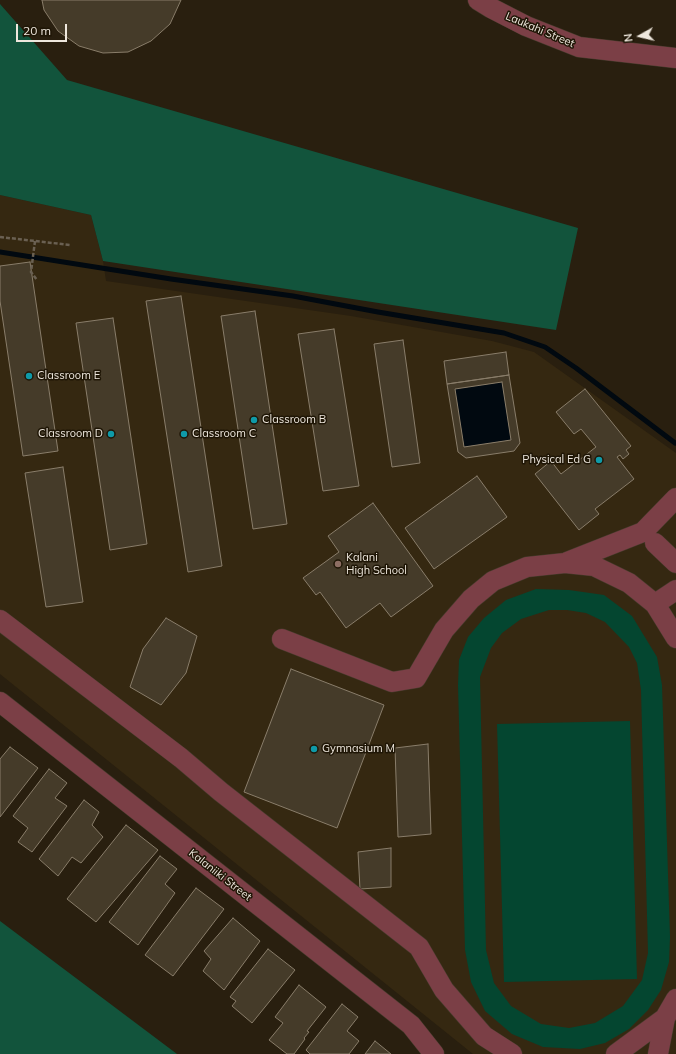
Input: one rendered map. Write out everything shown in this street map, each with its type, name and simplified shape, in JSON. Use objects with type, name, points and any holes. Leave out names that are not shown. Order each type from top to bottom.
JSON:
[{"type":"street","name":"Laukahi Street","points":[[488,3],[526,26],[579,47],[676,58]]},
{"type":"street","points":[[565,563],[643,532],[676,498]]},
{"type":"street","points":[[655,543],[676,563]]},
{"type":"street","points":[[282,639],[392,682],[416,678],[444,630],[471,599],[493,581],[527,567],[565,563],[594,566],[629,583],[655,604],[676,638]]},
{"type":"street","points":[[655,604],[676,590]]},
{"type":"street","points":[[0,620],[181,758],[221,792],[419,947],[444,990],[484,1036],[512,1054]]},
{"type":"street","name":"Kalaniiki Street","points":[[0,702],[411,1025],[434,1054]]},
{"type":"street","points":[[658,1054],[665,1018],[676,999]]},
{"type":"street","points":[[616,1054],[665,1018]]},
{"type":"path","points":[[0,237],[70,245]]},
{"type":"path","points":[[35,241],[31,272],[37,280]]},
{"type":"shaded area","name":"Kalani High School","points":[[0,195],[91,215],[103,261],[106,281],[351,316],[492,341],[534,352],[676,453],[676,1054],[473,1054],[0,674]]},
{"type":"shaded area","points":[[502,382],[511,440],[464,447],[455,389]]},
{"type":"green space","points":[[0,4],[67,80],[578,228],[556,330],[103,261],[91,215],[0,195]]},
{"type":"green space","points":[[536,589],[569,590],[604,595],[632,616],[657,657],[662,685],[670,937],[669,962],[661,990],[648,1010],[629,1029],[605,1043],[580,1049],[543,1047],[512,1034],[485,1011],[471,982],[465,950],[458,685],[459,660],[468,637],[484,618],[506,600]],"holes":[[[549,610],[567,610],[586,613],[605,622],[629,647],[637,663],[641,690],[648,953],[642,980],[623,1006],[595,1023],[569,1028],[541,1024],[511,1006],[494,983],[486,950],[480,677],[491,648],[502,633],[521,619]]]},
{"type":"green space","points":[[630,721],[637,979],[504,982],[497,724]]},
{"type":"green space","points":[[0,921],[177,1054],[0,1054]]},
{"type":"building","points":[[42,0],[181,0],[170,24],[151,41],[128,52],[103,53],[79,46],[58,31],[44,10]]},
{"type":"building","name":"Classroom E","points":[[30,262],[58,451],[23,456],[0,301],[0,266]]},
{"type":"building","name":"Classroom C","points":[[181,296],[222,566],[188,572],[146,301]]},
{"type":"building","name":"Classroom B","points":[[255,311],[287,524],[253,529],[221,316]]},
{"type":"building","name":"Classroom D","points":[[113,318],[147,544],[110,550],[76,323]]},
{"type":"building","points":[[334,329],[359,486],[323,491],[298,334]]},
{"type":"building","points":[[403,340],[420,463],[392,467],[374,344]]},
{"type":"building","points":[[506,352],[509,375],[447,384],[444,361]]},
{"type":"building","points":[[509,375],[520,443],[514,451],[466,458],[458,452],[447,384]],"holes":[[[502,382],[511,440],[464,447],[455,389]]]},
{"type":"building","name":"Physical Ed G","points":[[585,389],[631,446],[626,450],[629,454],[623,459],[620,455],[617,457],[634,479],[595,509],[599,514],[579,530],[535,474],[551,461],[561,474],[596,447],[581,429],[574,434],[556,412]]},
{"type":"building","points":[[63,467],[83,602],[46,607],[25,473]]},
{"type":"building","points":[[477,476],[507,517],[434,569],[405,528]]},
{"type":"building","points":[[373,503],[433,586],[391,617],[380,603],[346,628],[320,592],[316,595],[303,578],[339,552],[328,536]]},
{"type":"building","points":[[166,618],[197,636],[186,673],[161,705],[130,687],[143,649]]},
{"type":"building","name":"Gymnasium M","points":[[291,669],[384,705],[337,828],[244,792]]},
{"type":"building","points":[[428,744],[431,834],[398,837],[395,748]]},
{"type":"building","points":[[10,747],[38,768],[0,817],[0,759]]},
{"type":"building","points":[[49,769],[67,783],[55,798],[67,806],[32,852],[18,842],[28,828],[13,816]]},
{"type":"building","points":[[84,800],[99,812],[92,825],[103,837],[81,863],[72,857],[58,876],[39,859]]},
{"type":"building","points":[[126,825],[158,850],[96,922],[67,899]]},
{"type":"building","points":[[391,848],[391,887],[360,889],[358,852]]},
{"type":"building","points":[[160,856],[177,869],[165,884],[175,893],[138,945],[109,922]]},
{"type":"building","points":[[196,888],[224,909],[173,976],[145,955]]},
{"type":"building","points":[[233,918],[260,941],[224,990],[203,971],[211,959],[204,951]]},
{"type":"building","points":[[268,949],[295,970],[252,1023],[232,1006],[236,1001],[230,997]]},
{"type":"building","points":[[299,985],[326,1007],[307,1031],[309,1032],[294,1054],[287,1054],[269,1040],[283,1023],[275,1017]]},
{"type":"building","points":[[342,1004],[358,1017],[347,1031],[359,1041],[349,1054],[310,1054],[306,1050]]},
{"type":"building","points":[[375,1041],[391,1054],[365,1054]]},
{"type":"waterway","points":[[0,252],[171,279],[293,296],[504,333],[545,347],[576,368],[675,443]]},
{"type":"place","name":"Classroom E","points":[[29,376]]},
{"type":"place","name":"Classroom B","points":[[254,420]]},
{"type":"place","name":"Classroom D","points":[[111,434]]},
{"type":"place","name":"Classroom C","points":[[184,434]]},
{"type":"place","name":"Physical Ed G","points":[[599,460]]},
{"type":"place","name":"Kalani High School","points":[[338,564]]},
{"type":"place","name":"Gymnasium M","points":[[314,749]]}]
